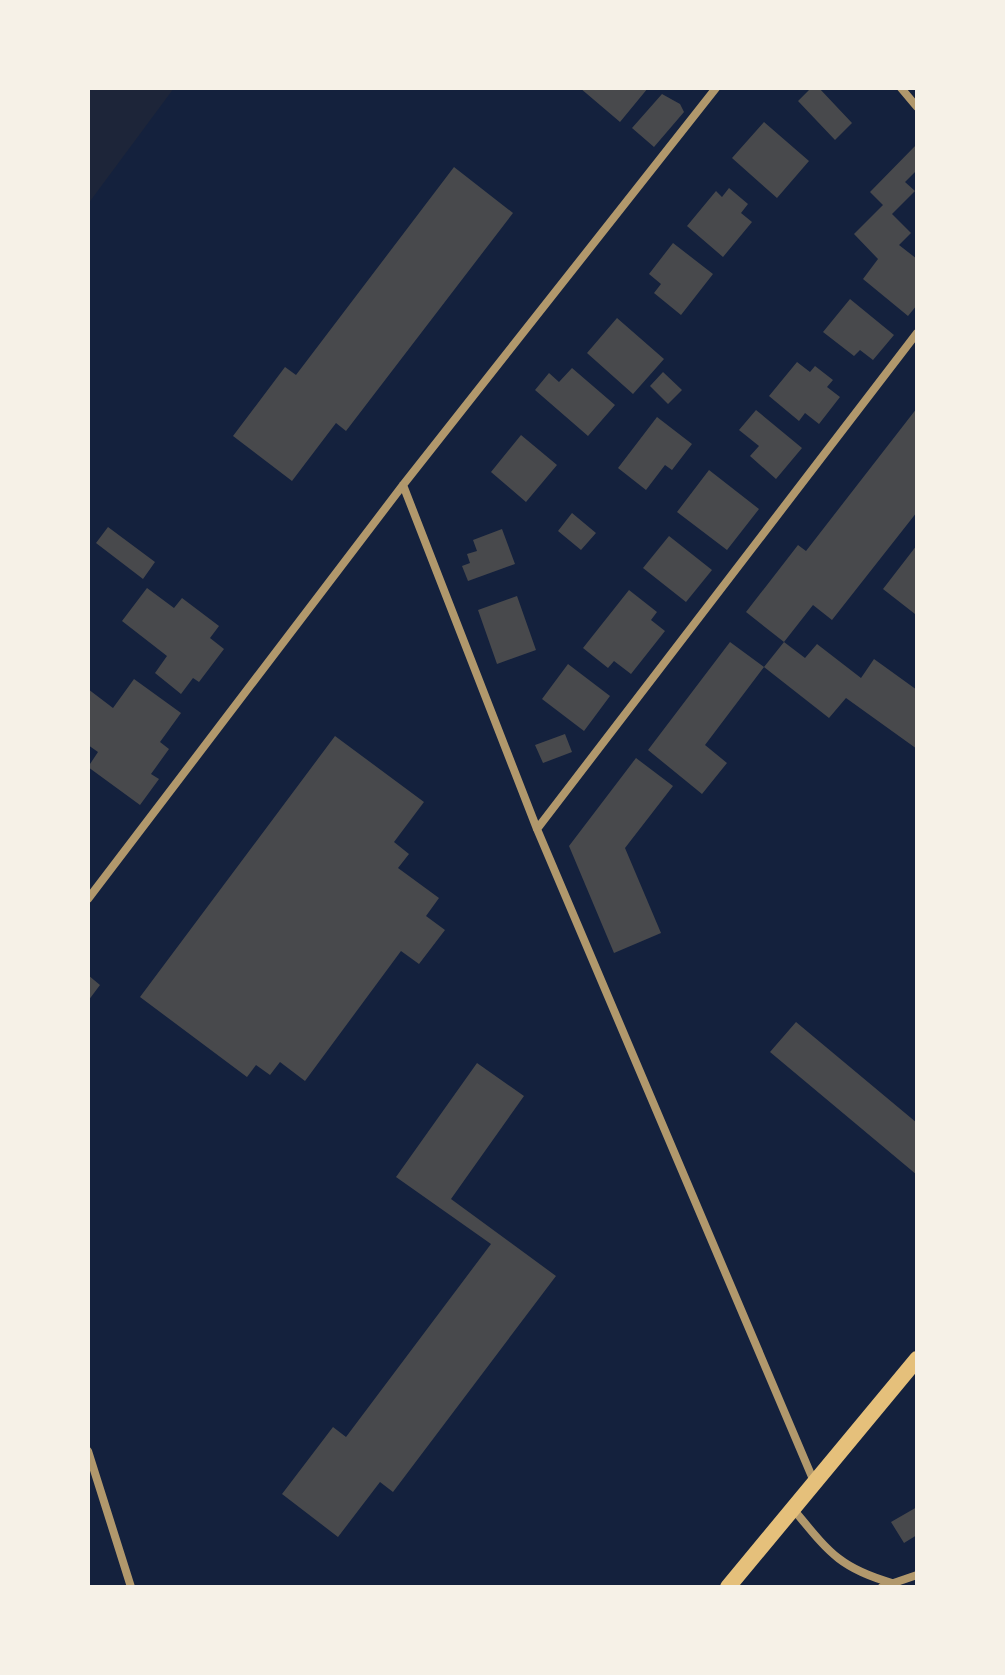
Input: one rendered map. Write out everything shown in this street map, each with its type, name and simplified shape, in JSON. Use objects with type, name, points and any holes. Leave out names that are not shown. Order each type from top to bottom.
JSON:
[{"type":"main road","points":[[728,1587],[917,1359]]},
{"type":"street","points":[[88,899],[403,485],[716,88]]},
{"type":"street","points":[[901,88],[917,107]]},
{"type":"street","points":[[537,829],[917,333]]},
{"type":"street","points":[[403,485],[537,829],[815,1484]]},
{"type":"street","points":[[88,1451],[131,1587]]},
{"type":"street","points":[[794,1510],[843,1564],[892,1583]]},
{"type":"street","points":[[882,1587],[917,1575]]},
{"type":"shaded area","points":[[88,88],[174,88],[88,204]]},
{"type":"building","points":[[580,88],[648,88],[620,122]]},
{"type":"building","points":[[807,88],[819,88],[852,123],[835,140],[798,101],[809,90]]},
{"type":"building","points":[[662,94],[680,104],[684,112],[654,147],[632,128]]},
{"type":"building","points":[[764,122],[809,161],[777,198],[732,158]]},
{"type":"building","points":[[917,144],[917,170],[905,182],[915,191],[892,214],[911,233],[899,245],[917,259],[917,305],[908,316],[863,279],[878,259],[854,234],[883,205],[870,192]]},
{"type":"building","points":[[454,167],[513,213],[346,431],[336,423],[292,481],[233,436],[285,367],[296,375]]},
{"type":"building","points":[[729,188],[748,204],[741,213],[752,222],[723,257],[687,226],[716,191],[722,197]]},
{"type":"building","points":[[673,243],[713,274],[681,315],[654,293],[661,284],[649,274]]},
{"type":"building","points":[[850,299],[894,335],[873,360],[860,350],[854,356],[823,332]]},
{"type":"building","points":[[617,318],[664,359],[633,394],[587,353]]},
{"type":"building","points":[[797,362],[810,372],[815,366],[833,380],[827,387],[840,397],[819,424],[805,413],[799,421],[769,396]]},
{"type":"building","points":[[572,368],[615,405],[588,436],[535,390],[549,373],[559,382]]},
{"type":"building","points":[[663,372],[682,390],[668,404],[650,386]]},
{"type":"building","points":[[917,408],[917,512],[832,620],[813,605],[784,642],[746,612],[798,545],[806,551]]},
{"type":"building","points":[[756,410],[802,448],[776,479],[750,456],[759,446],[739,430]]},
{"type":"building","points":[[657,417],[692,444],[672,470],[665,465],[646,490],[618,468]]},
{"type":"building","points":[[521,435],[557,465],[526,502],[491,472]]},
{"type":"building","points":[[709,470],[759,509],[727,550],[677,512]]},
{"type":"building","points":[[572,513],[596,533],[581,550],[558,531]]},
{"type":"building","points":[[108,527],[155,562],[143,579],[96,543]]},
{"type":"building","points":[[502,529],[515,564],[468,581],[462,566],[470,563],[467,554],[477,551],[473,540]]},
{"type":"building","points":[[669,536],[712,570],[686,602],[643,568]]},
{"type":"building","points":[[917,545],[917,611],[915,614],[883,589]]},
{"type":"building","points":[[147,588],[174,608],[182,598],[219,626],[210,638],[224,649],[199,682],[193,678],[181,694],[155,673],[167,656],[122,621]]},
{"type":"building","points":[[629,590],[657,612],[651,620],[665,631],[631,674],[614,661],[608,668],[583,648]]},
{"type":"building","points":[[517,596],[536,650],[497,664],[478,610]]},
{"type":"building","points":[[730,642],[764,667],[705,745],[727,763],[702,794],[648,750]]},
{"type":"building","points":[[784,642],[805,658],[817,644],[861,678],[874,659],[917,690],[917,749],[846,698],[829,718],[764,667]]},
{"type":"building","points":[[568,664],[610,696],[584,731],[542,699]]},
{"type":"building","points":[[134,679],[181,713],[160,742],[169,749],[151,774],[159,779],[140,805],[88,767],[98,752],[88,745],[88,689],[113,708]]},
{"type":"building","points":[[565,734],[572,752],[543,763],[535,745]]},
{"type":"building","points":[[335,736],[424,802],[394,842],[409,854],[398,868],[439,898],[426,916],[445,930],[419,964],[401,951],[305,1081],[280,1062],[270,1075],[256,1065],[247,1077],[140,997]]},
{"type":"building","points":[[636,758],[673,786],[625,848],[661,933],[614,953],[569,846]]},
{"type":"building","points":[[88,975],[100,985],[88,1001]]},
{"type":"building","points":[[796,1022],[917,1123],[917,1175],[770,1052]]},
{"type":"building","points":[[477,1063],[524,1096],[451,1199],[556,1276],[393,1492],[380,1482],[338,1537],[282,1494],[333,1427],[346,1437],[491,1244],[396,1177]]},
{"type":"building","points":[[917,1507],[917,1535],[904,1543],[891,1522]]}]
